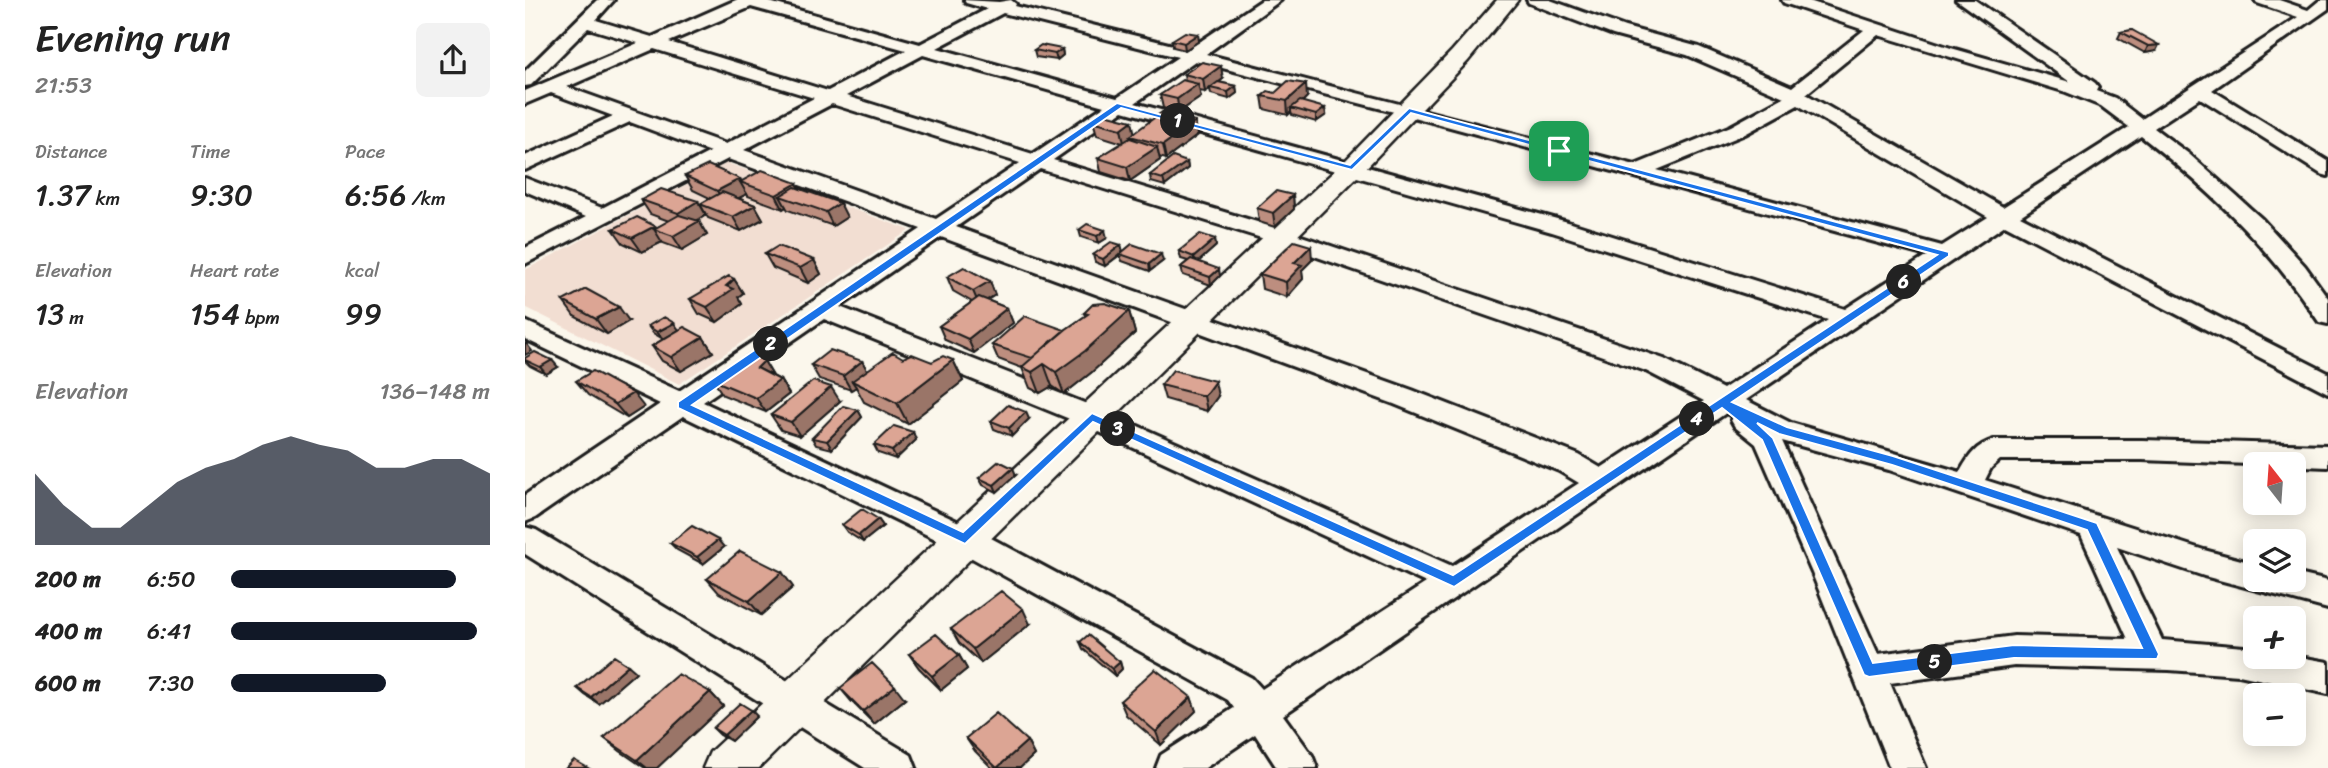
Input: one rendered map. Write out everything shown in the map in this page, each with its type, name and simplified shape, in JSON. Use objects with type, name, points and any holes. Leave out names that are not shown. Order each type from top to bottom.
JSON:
[{"type":"main road","points":[[726,768],[1352,168],[1409,110],[1508,0]]},
{"type":"street","points":[[525,85],[605,0]]},
{"type":"street","points":[[972,0],[1009,4],[1189,57],[1409,110],[1945,254]]},
{"type":"street","points":[[525,510],[683,405],[1273,0]]},
{"type":"street","points":[[1535,0],[1619,31],[1693,51],[1794,95],[1963,195],[2328,384]]},
{"type":"street","points":[[1969,0],[2142,125],[2254,224],[2297,271],[2328,316]]},
{"type":"street","points":[[2263,0],[2319,8]]},
{"type":"street","points":[[551,87],[749,1],[1573,231],[1850,319]]},
{"type":"street","points":[[1802,2],[1945,52],[2072,88],[2108,102]]},
{"type":"street","points":[[525,257],[1009,4]]},
{"type":"street","points":[[1174,768],[1945,254],[2200,90],[2319,8]]},
{"type":"street","points":[[586,22],[1279,236],[1655,365],[1783,431],[1893,461],[2243,574]]},
{"type":"street","points":[[1635,172],[1738,130],[1791,101],[1794,95],[1876,29]]},
{"type":"street","points":[[525,85],[551,87],[726,153],[1193,318],[1391,392],[1569,463],[1602,483]]},
{"type":"street","points":[[2200,90],[2328,170]]},
{"type":"street","points":[[525,164],[628,116]]},
{"type":"street","points":[[525,184],[603,216]]},
{"type":"street","points":[[822,309],[1092,417],[1454,581]]},
{"type":"street","points":[[525,329],[965,539],[1240,689],[1299,768]]},
{"type":"street","points":[[1723,402],[1767,438],[1869,671],[1907,768]]},
{"type":"street","points":[[1968,485],[1980,461],[1994,450],[2142,450],[2328,456]]},
{"type":"street","points":[[2092,526],[2152,654]]},
{"type":"street","points":[[525,539],[898,768]]},
{"type":"street","points":[[2306,589],[2328,595]]},
{"type":"street","points":[[1869,671],[2014,652],[2152,654],[2239,660],[2328,678]]},
{"type":"shaded area","points":[[727,163],[910,230],[679,384],[525,307],[525,270]]},
{"type":"building","points":[[2132,30],[2159,45],[2148,46],[2121,32]]},
{"type":"building","points":[[1185,32],[1198,34],[1184,43],[1172,40]]},
{"type":"building","points":[[1041,45],[1062,49],[1055,54],[1034,50]]},
{"type":"building","points":[[1202,62],[1221,66],[1203,79],[1184,74]]},
{"type":"building","points":[[1182,80],[1198,84],[1177,99],[1160,95]]},
{"type":"building","points":[[1288,81],[1306,84],[1287,101],[1262,96],[1268,91],[1275,93]]},
{"type":"building","points":[[1218,82],[1236,86],[1228,92],[1210,88]]},
{"type":"building","points":[[1300,101],[1325,108],[1316,115],[1291,108]]},
{"type":"building","points":[[1162,112],[1195,122],[1163,145],[1130,136]]},
{"type":"building","points":[[1105,114],[1132,121],[1121,129],[1093,121]]},
{"type":"building","points":[[1130,138],[1157,147],[1127,167],[1098,158]]},
{"type":"building","points":[[1173,157],[1187,162],[1163,179],[1150,175]]},
{"type":"building","points":[[708,165],[740,179],[717,191],[685,176]]},
{"type":"building","points":[[762,170],[797,183],[776,195],[740,182]]},
{"type":"building","points":[[795,187],[840,203],[826,212],[780,196]]},
{"type":"building","points":[[661,189],[698,201],[678,213],[641,200]]},
{"type":"building","points":[[1276,191],[1293,195],[1273,213],[1257,208]]},
{"type":"building","points":[[722,192],[755,205],[733,217],[700,204]]},
{"type":"building","points":[[679,215],[699,221],[673,236],[654,229]]},
{"type":"building","points":[[637,217],[655,226],[632,238],[613,229]]},
{"type":"building","points":[[1087,224],[1105,230],[1097,236],[1079,230]]},
{"type":"building","points":[[1200,234],[1215,239],[1194,257],[1179,251]]},
{"type":"building","points":[[1294,241],[1311,246],[1294,263],[1302,265],[1286,282],[1260,274]]},
{"type":"building","points":[[1111,242],[1121,245],[1103,259],[1093,255]]},
{"type":"building","points":[[1132,244],[1161,254],[1149,264],[1120,254]]},
{"type":"building","points":[[778,246],[814,260],[800,268],[765,254]]},
{"type":"building","points":[[1191,259],[1219,269],[1210,277],[1181,267]]},
{"type":"building","points":[[964,267],[990,281],[973,291],[947,277]]},
{"type":"building","points":[[729,276],[734,279],[726,286],[733,289],[707,307],[690,299]]},
{"type":"building","points":[[586,289],[619,307],[596,319],[563,301]]},
{"type":"building","points":[[979,297],[1007,308],[968,339],[939,326]]},
{"type":"building","points":[[1105,303],[1129,311],[1085,351],[1056,372],[1044,364],[1032,372],[1022,367],[1062,332],[1088,314],[1084,313],[1093,304]]},
{"type":"building","points":[[1025,316],[1065,330],[1032,358],[992,345]]},
{"type":"building","points":[[664,317],[674,323],[657,332],[648,326]]},
{"type":"building","points":[[684,327],[703,337],[671,357],[652,346]]},
{"type":"building","points":[[830,350],[862,361],[843,376],[811,365]]},
{"type":"building","points":[[535,352],[552,360],[540,367],[525,360]]},
{"type":"building","points":[[893,352],[903,358],[912,354],[932,362],[943,356],[953,360],[897,403],[852,381]]},
{"type":"building","points":[[750,354],[764,361],[757,368],[780,380],[756,398],[713,380]]},
{"type":"building","points":[[1173,370],[1215,381],[1204,396],[1161,385]]},
{"type":"building","points":[[593,371],[633,393],[615,404],[576,381]]},
{"type":"building","points":[[813,381],[831,387],[791,422],[771,415]]},
{"type":"building","points":[[1008,405],[1026,412],[1009,428],[991,421]]},
{"type":"building","points":[[843,406],[858,410],[827,441],[812,438]]},
{"type":"building","points":[[894,426],[913,432],[892,451],[874,445]]},
{"type":"building","points":[[999,461],[1013,468],[994,485],[979,478]]},
{"type":"building","points":[[862,509],[878,519],[859,535],[842,525]]},
{"type":"building","points":[[692,526],[718,540],[697,557],[670,543]]},
{"type":"building","points":[[740,551],[782,572],[749,601],[707,579]]},
{"type":"building","points":[[1001,591],[1023,609],[973,649],[951,629]]},
{"type":"building","points":[[936,634],[959,655],[932,676],[909,654]]},
{"type":"building","points":[[1088,635],[1120,662],[1112,669],[1080,642]]},
{"type":"building","points":[[614,656],[628,665],[591,697],[577,688]]},
{"type":"building","points":[[872,663],[895,686],[863,711],[840,688]]},
{"type":"building","points":[[1155,669],[1191,697],[1156,732],[1120,701]]},
{"type":"building","points":[[678,674],[710,692],[637,760],[604,738]]},
{"type":"building","points":[[740,703],[751,710],[724,735],[713,728]]},
{"type":"building","points":[[996,713],[1027,741],[997,768],[966,738]]},
{"type":"building","points":[[574,760],[588,768],[566,768]]},
{"type":"route","points":[[1559,151],[1409,110],[1352,168],[1120,105],[683,405],[965,539],[1092,417],[1454,581],[1723,402],[1783,431],[1893,461],[2092,526],[2152,654],[2014,652],[1869,671],[1829,573],[1767,438],[1723,402],[1945,254],[1559,151]]}]
